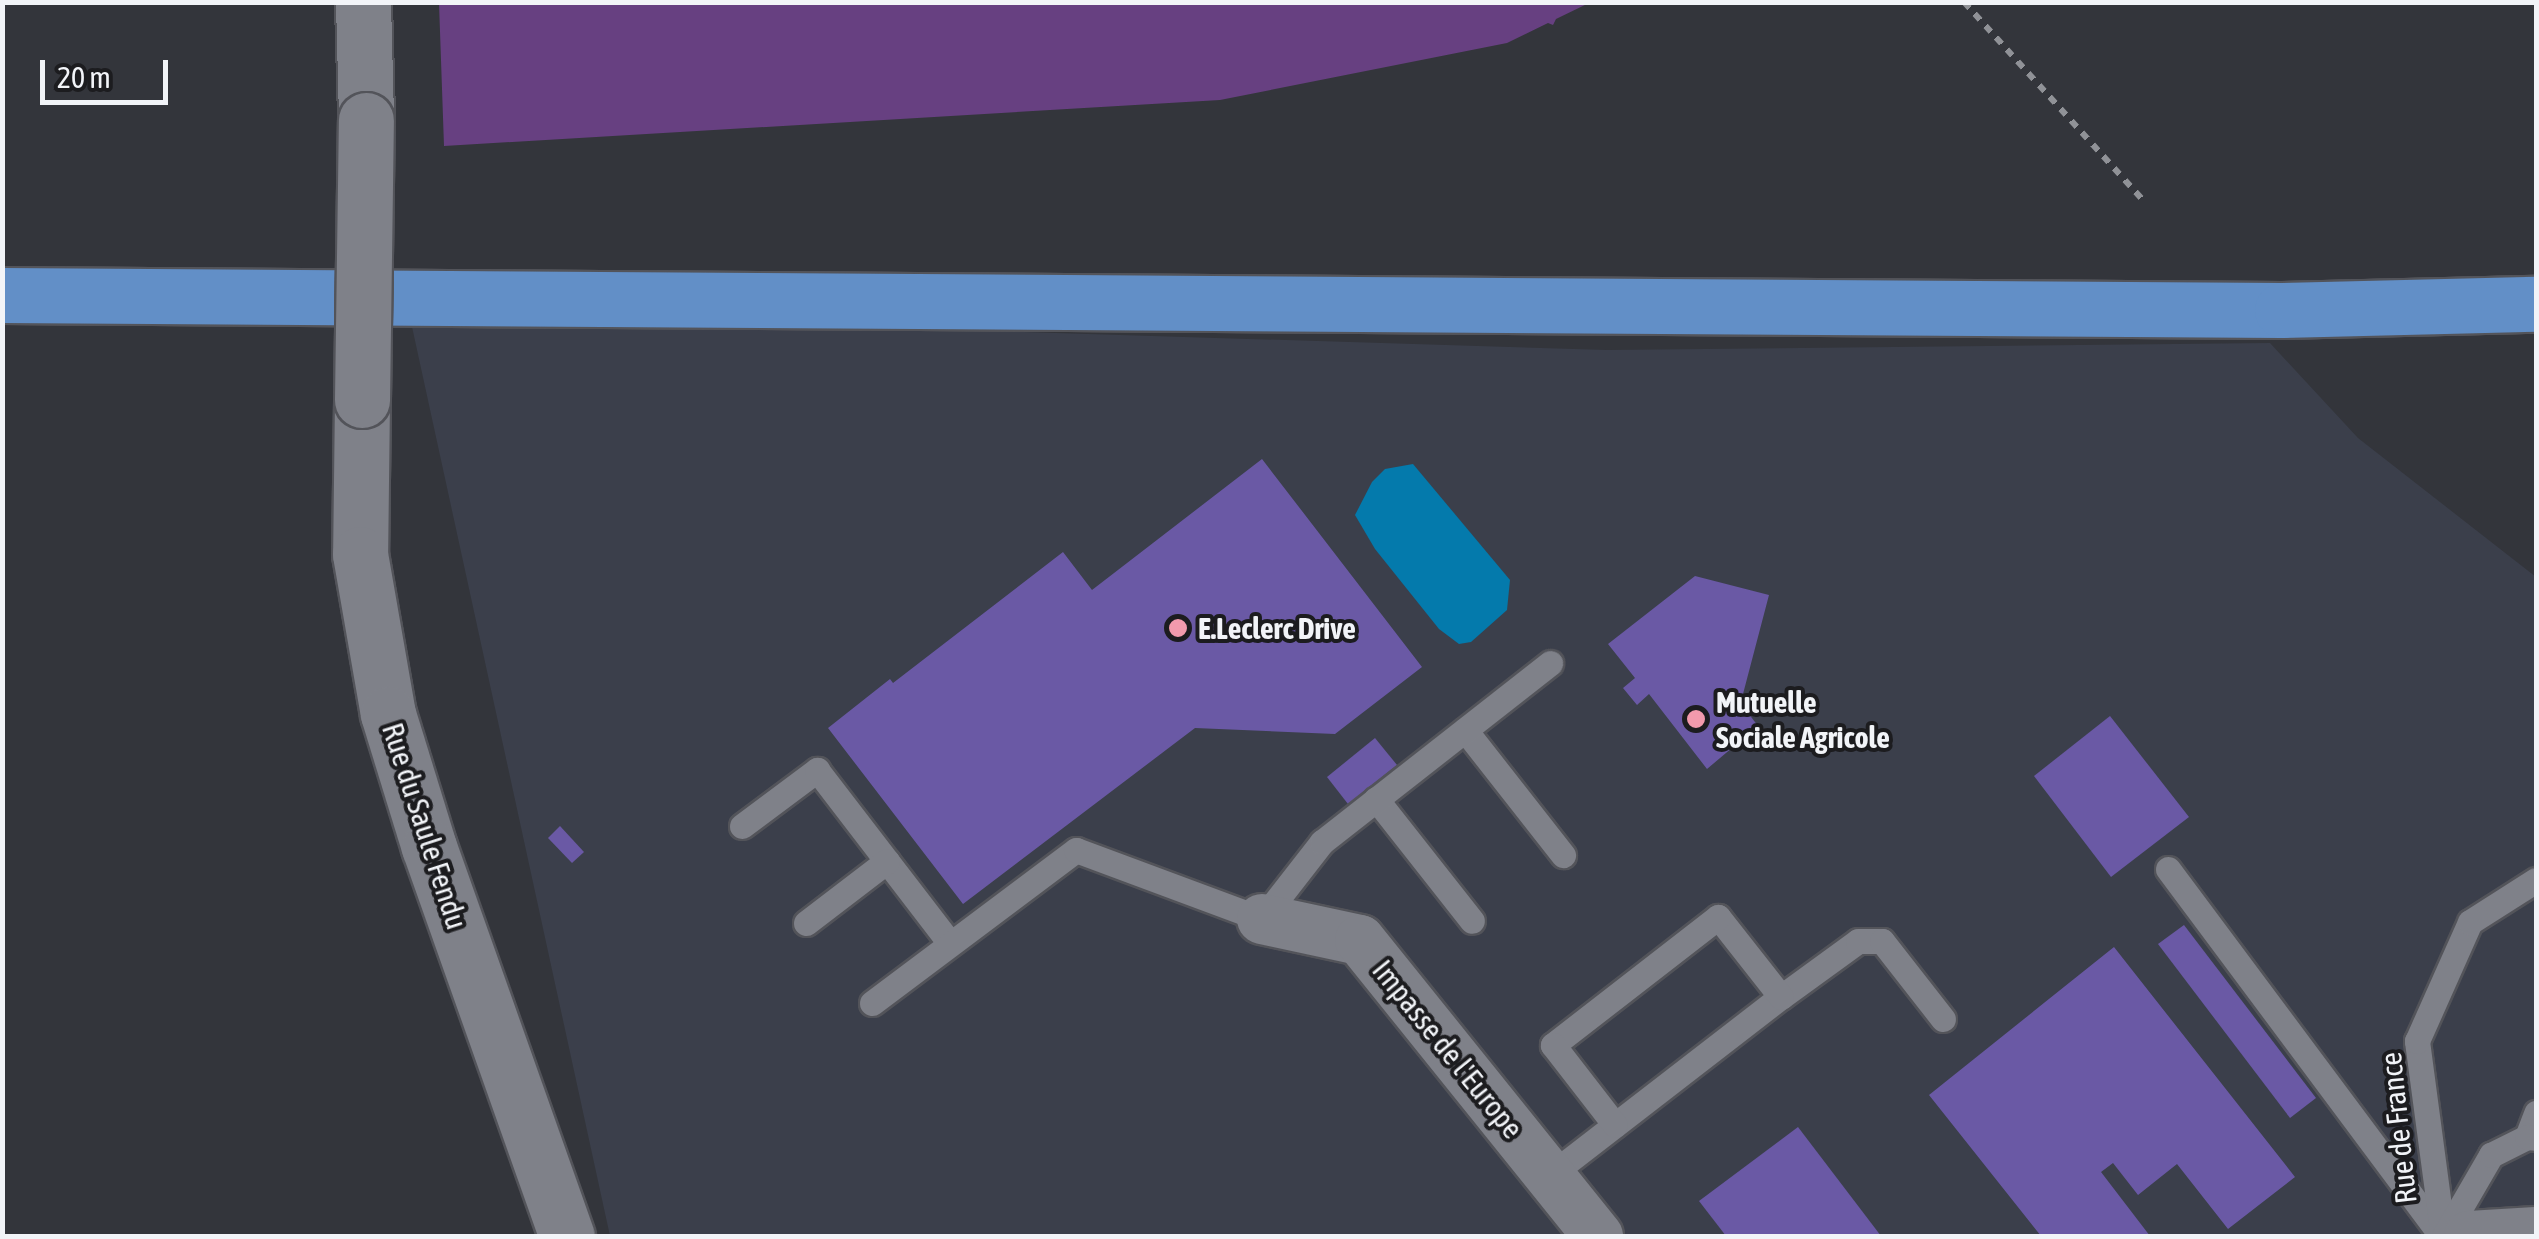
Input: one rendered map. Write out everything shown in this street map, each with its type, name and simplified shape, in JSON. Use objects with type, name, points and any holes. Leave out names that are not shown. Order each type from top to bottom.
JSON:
[{"type":"main road","points":[[2,294],[2282,310],[2536,304]]},
{"type":"street","name":"Rue du Saule Fendu","points":[[362,2],[366,120],[360,554],[388,714],[429,847],[568,1236]]},
{"type":"street","name":"Impasse de l'Europe","points":[[1262,919],[1360,940],[1598,1236]]},
{"type":"street","points":[[2469,1236],[2536,1232]]},
{"type":"lane","points":[[872,1003],[1076,850],[1262,919],[1322,842],[1550,662]]},
{"type":"lane","points":[[1465,730],[1563,855]]},
{"type":"lane","points":[[742,826],[817,770],[949,942]]},
{"type":"lane","points":[[1376,800],[1472,921]]},
{"type":"lane","points":[[806,923],[887,861]]},
{"type":"lane","points":[[2168,869],[2443,1237],[2491,1155],[2533,1129]]},
{"type":"lane","name":"Rue de France","points":[[2443,1237],[2417,1042],[2470,922],[2536,880]]},
{"type":"lane","points":[[1616,1125],[1553,1045],[1702,929],[1718,917],[1781,997]]},
{"type":"lane","points":[[1550,1176],[1858,942],[1882,941],[1943,1019]]},
{"type":"path","points":[[1964,2],[2142,199]]},
{"type":"shaded area","points":[[439,2],[1589,3],[1556,19],[1553,25],[1548,23],[1507,43],[1220,100],[444,146]]},
{"type":"shaded area","points":[[409,313],[1607,350],[2270,343],[2358,438],[2536,577],[2536,1236],[610,1236]]},
{"type":"water","points":[[1413,464],[1510,580],[1507,610],[1471,642],[1459,644],[1439,629],[1375,549],[1355,515],[1372,482],[1385,469]]},
{"type":"building","name":"E.Leclerc Drive","points":[[1262,459],[1422,667],[1335,734],[1195,728],[963,904],[828,728],[1063,552],[1092,590]]},
{"type":"building","points":[[1695,576],[1769,595],[1742,705],[1758,726],[1707,769],[1649,694],[1637,705],[1623,688],[1635,678],[1608,644]]},
{"type":"building","points":[[2110,716],[2189,817],[2111,877],[2034,776]]},
{"type":"building","points":[[1375,738],[1397,765],[1348,804],[1327,777]]},
{"type":"building","points":[[560,826],[584,852],[572,863],[548,838]]},
{"type":"building","points":[[2184,925],[2316,1098],[2290,1118],[2158,944]]},
{"type":"building","points":[[2114,947],[2295,1177],[2228,1229],[2177,1164],[2138,1195],[2113,1163],[2101,1172],[2150,1236],[2041,1236],[1929,1095]]},
{"type":"building","points":[[1798,1127],[1881,1236],[1726,1236],[1699,1201]]},
{"type":"place","name":"E.Leclerc Drive","points":[[1178,628]]},
{"type":"place","name":"Mutuelle Sociale Agricole","points":[[1696,719]]}]
